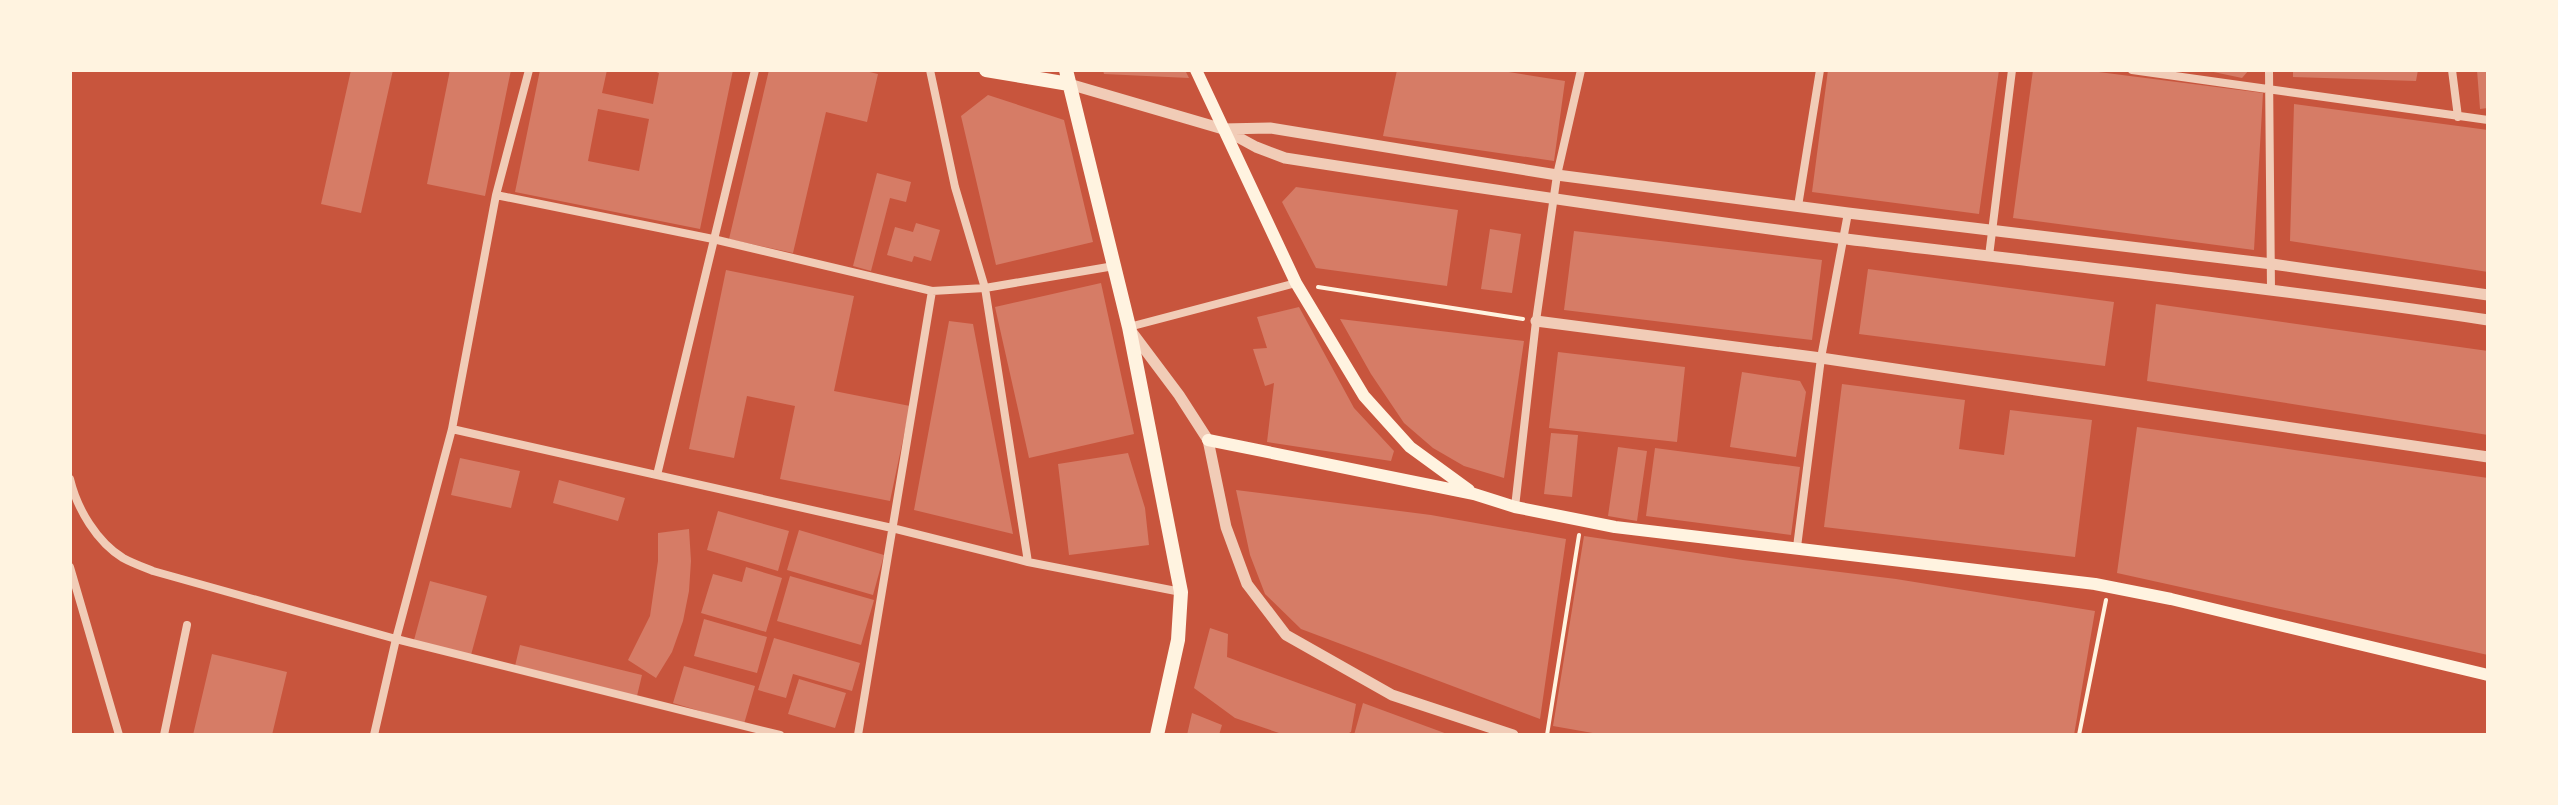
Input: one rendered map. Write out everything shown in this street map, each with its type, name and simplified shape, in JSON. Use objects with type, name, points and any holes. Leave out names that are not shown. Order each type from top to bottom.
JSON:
[{"type":"main road","points":[[986,70],[1068,77],[1129,327],[1181,592],[1178,640],[1157,735]]},
{"type":"main road","points":[[1196,70],[1296,283],[1364,396],[1410,447],[1474,494]]},
{"type":"main road","points":[[1208,440],[1474,494],[1515,507],[1615,527],[2108,586],[2488,675]]},
{"type":"street","points":[[374,735],[452,429],[496,195],[529,70]]},
{"type":"street","points":[[657,475],[755,70]]},
{"type":"street","points":[[930,70],[955,187],[985,288],[1028,562]]},
{"type":"street","points":[[1515,507],[1553,199],[1581,70]]},
{"type":"street","points":[[1798,206],[1820,70]]},
{"type":"street","points":[[1989,256],[2012,70]]},
{"type":"street","points":[[2132,70],[2488,120]]},
{"type":"street","points":[[2269,70],[2271,290]]},
{"type":"street","points":[[2452,70],[2458,117]]},
{"type":"street","points":[[1068,77],[1223,129],[1285,158],[1553,199],[2488,320]]},
{"type":"street","points":[[1223,129],[1270,128],[1557,175],[2272,264],[2488,295]]},
{"type":"street","points":[[496,195],[713,239],[932,291],[985,288],[1114,266]]},
{"type":"street","points":[[1797,547],[1821,358],[1848,213]]},
{"type":"street","points":[[1296,283],[1129,327],[1208,440],[1226,527],[1247,584],[1286,635],[1392,695],[1513,735]]},
{"type":"street","points":[[858,735],[932,291]]},
{"type":"street","points":[[1536,321],[1821,358],[2488,457]]},
{"type":"street","points":[[452,429],[892,528],[1028,562],[1181,592]]},
{"type":"street","points":[[70,479],[98,538],[123,558],[153,571],[396,639],[780,735]]},
{"type":"street","points":[[70,567],[119,735]]},
{"type":"street","points":[[164,735],[187,625]]},
{"type":"path","points":[[1296,283],[1536,321]]},
{"type":"path","points":[[1547,735],[1581,520]]},
{"type":"path","points":[[2079,735],[2108,586]]},
{"type":"building","points":[[351,70],[393,70],[361,213],[321,204]]},
{"type":"building","points":[[450,70],[511,70],[485,196],[427,184]]},
{"type":"building","points":[[540,70],[607,70],[602,93],[653,104],[659,73],[651,70],[733,70],[700,229],[515,192]],"holes":[[[598,109],[649,119],[639,171],[588,161]]]},
{"type":"building","points":[[769,70],[861,70],[878,74],[867,122],[826,112],[793,253],[729,239]]},
{"type":"building","points":[[1103,70],[1185,70],[1189,78],[1104,74]]},
{"type":"building","points":[[1397,70],[1496,70],[1565,81],[1554,161],[1383,136]]},
{"type":"building","points":[[1828,70],[1999,70],[1979,214],[1812,192]]},
{"type":"building","points":[[2033,70],[2083,70],[2263,93],[2254,250],[2013,218]]},
{"type":"building","points":[[2204,70],[2249,70],[2242,78]]},
{"type":"building","points":[[2293,70],[2418,70],[2416,81],[2293,77]]},
{"type":"building","points":[[2477,70],[2488,70],[2488,108],[2480,109]]},
{"type":"building","points":[[988,95],[1064,120],[1093,242],[996,265],[961,116]]},
{"type":"building","points":[[2294,104],[2488,130],[2488,272],[2290,241]]},
{"type":"building","points":[[877,173],[911,182],[906,202],[890,198],[871,271],[853,266]]},
{"type":"building","points":[[1296,187],[1458,210],[1447,286],[1316,268],[1282,202]]},
{"type":"building","points":[[916,223],[940,230],[931,261],[914,256],[912,262],[887,255],[895,227],[913,232]]},
{"type":"building","points":[[1490,229],[1521,234],[1512,293],[1481,289]]},
{"type":"building","points":[[1574,231],[1822,260],[1812,340],[1564,310]]},
{"type":"building","points":[[1868,269],[2114,302],[2105,366],[1859,334]]},
{"type":"building","points":[[726,270],[854,296],[834,391],[910,406],[890,501],[780,479],[795,406],[747,396],[734,458],[689,449]]},
{"type":"building","points":[[1101,283],[1134,434],[1029,458],[995,307]]},
{"type":"building","points":[[2156,304],[2488,351],[2488,435],[2147,381]]},
{"type":"building","points":[[1299,307],[1354,408],[1394,451],[1391,461],[1267,442],[1274,383],[1265,386],[1253,349],[1267,348],[1257,317]]},
{"type":"building","points":[[1340,319],[1524,341],[1504,478],[1464,466],[1433,448],[1404,423],[1371,374]]},
{"type":"building","points":[[949,321],[973,324],[1013,534],[914,510]]},
{"type":"building","points":[[1558,352],[1685,367],[1677,442],[1549,428]]},
{"type":"building","points":[[1742,372],[1800,381],[1806,392],[1796,457],[1730,447]]},
{"type":"building","points":[[1842,384],[1965,400],[1959,449],[2004,455],[2010,410],[2092,420],[2075,557],[1824,527]]},
{"type":"building","points":[[2137,427],[2488,478],[2488,655],[2117,573]]},
{"type":"building","points":[[1551,433],[1578,435],[1572,497],[1544,494]]},
{"type":"building","points":[[1618,447],[1647,451],[1637,521],[1608,516]]},
{"type":"building","points":[[1655,448],[1800,467],[1791,535],[1646,516]]},
{"type":"building","points":[[1128,453],[1145,508],[1149,545],[1069,555],[1058,464]]},
{"type":"building","points":[[460,458],[520,471],[511,508],[451,495]]},
{"type":"building","points":[[559,480],[625,498],[618,521],[553,503]]},
{"type":"building","points":[[1236,490],[1431,515],[1566,539],[1540,719],[1301,629],[1265,594],[1250,555]]},
{"type":"building","points":[[718,511],[789,531],[778,571],[707,550]]},
{"type":"building","points":[[689,529],[691,561],[683,621],[672,652],[656,678],[628,660],[650,616],[658,561],[658,533]]},
{"type":"building","points":[[799,530],[884,555],[873,595],[787,570]]},
{"type":"building","points":[[1584,536],[1896,579],[2095,611],[2074,735],[1604,735],[1553,726]]},
{"type":"building","points":[[746,567],[782,578],[766,632],[701,613],[713,574],[742,582]]},
{"type":"building","points":[[790,576],[874,600],[861,645],[777,621]]},
{"type":"building","points":[[430,581],[487,596],[471,655],[414,640]]},
{"type":"building","points":[[704,619],[767,637],[757,673],[694,656]]},
{"type":"building","points":[[1210,628],[1228,634],[1227,657],[1356,704],[1351,732],[1345,735],[1285,735],[1235,718],[1194,688]]},
{"type":"building","points":[[774,638],[860,663],[852,691],[793,674],[786,698],[758,690]]},
{"type":"building","points":[[520,645],[642,675],[637,696],[515,666]]},
{"type":"building","points":[[212,654],[287,672],[272,735],[193,735]]},
{"type":"building","points":[[684,666],[755,686],[744,724],[673,703]]},
{"type":"building","points":[[799,679],[846,693],[835,728],[788,714]]},
{"type":"building","points":[[1363,703],[1450,735],[1354,735]]},
{"type":"building","points":[[1192,713],[1222,725],[1219,735],[1187,735]]}]
